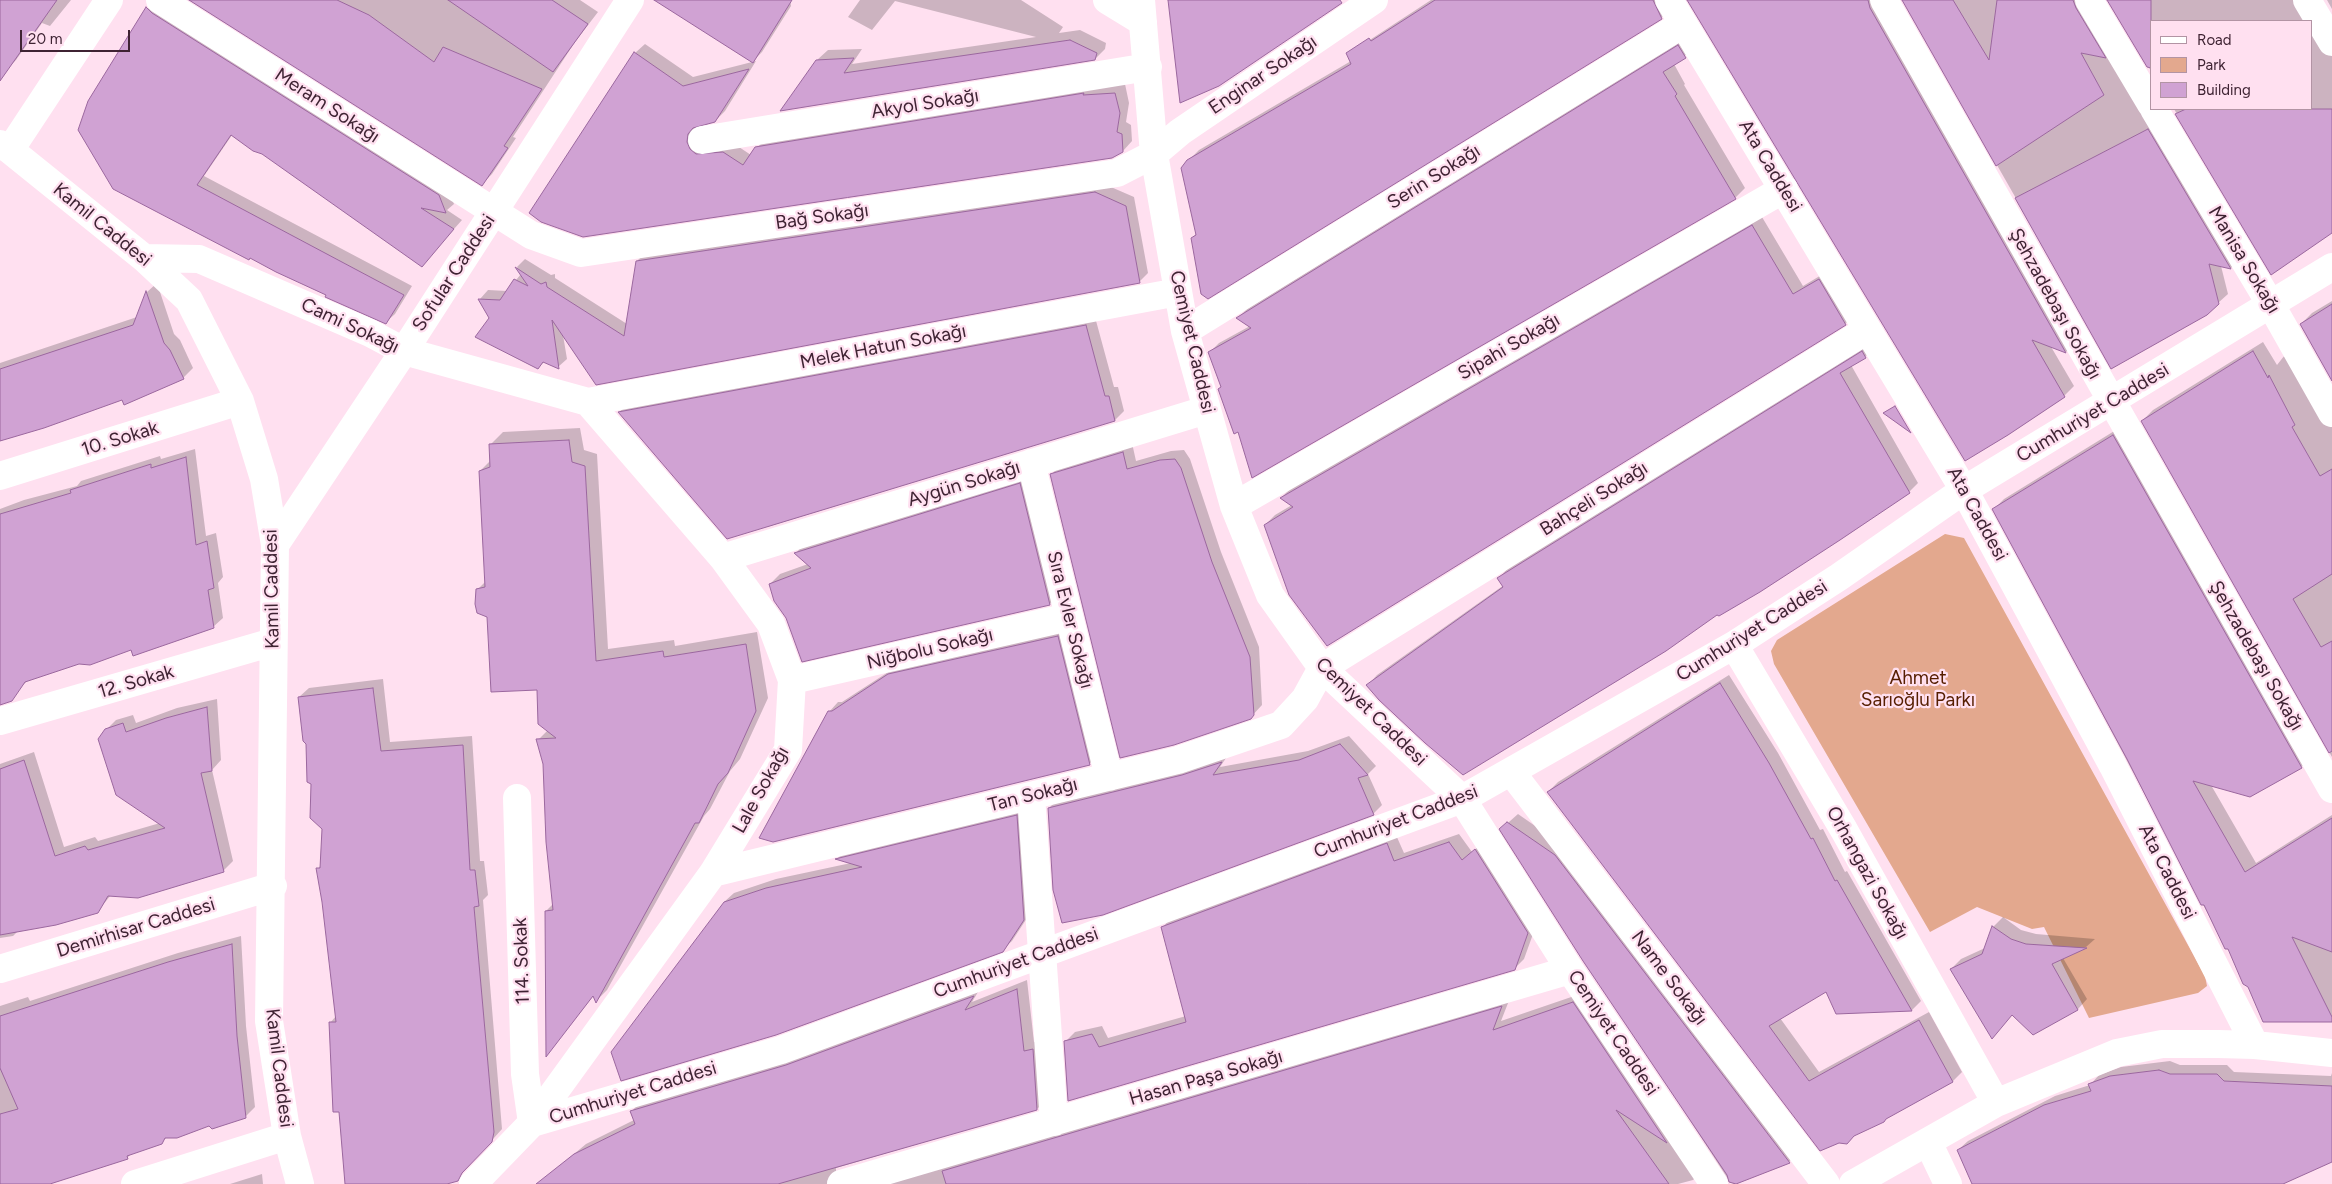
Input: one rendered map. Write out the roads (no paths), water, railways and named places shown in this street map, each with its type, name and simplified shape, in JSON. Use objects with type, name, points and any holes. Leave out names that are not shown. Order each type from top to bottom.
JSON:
[{"type":"street","name":"Kamil Caddesi","points":[[109,0],[5,147],[144,258],[189,300],[240,402],[264,479],[275,545],[269,1021],[287,1136],[300,1184]]},
{"type":"street","name":"Meram Sokağı","points":[[160,0],[493,212]]},
{"type":"street","points":[[1107,0],[1142,11]]},
{"type":"street","name":"Enginar Sokağı","points":[[1154,154],[1180,132],[1374,0]]},
{"type":"street","name":"Ata Caddesi","points":[[1669,0],[1964,490],[2113,766],[2255,1045]]},
{"type":"street","name":"Şehzadebaşı Sokağı","points":[[1884,0],[2332,789]]},
{"type":"street","points":[[2089,0],[2150,102]]},
{"type":"street","points":[[2307,0],[2332,42]]},
{"type":"street","name":"Sofular Caddesi","points":[[275,545],[404,351],[624,2]]},
{"type":"street","name":"Cemiyet Caddesi","points":[[1142,11],[1154,154],[1185,331],[1234,506],[1270,595],[1322,668],[1462,799],[1570,970],[1714,1184]]},
{"type":"street","name":"Serin Sokağı","points":[[1185,331],[1683,24]]},
{"type":"street","name":"Akyol Sokağı","points":[[702,140],[1148,67]]},
{"type":"street","name":"Manisa Sokağı","points":[[2155,110],[2271,305],[2332,413]]},
{"type":"street","name":"Bağ Sokağı","points":[[493,212],[530,235],[581,253],[1117,173],[1154,154]]},
{"type":"street","name":"Sipahi Sokağı","points":[[1234,506],[1784,189]]},
{"type":"street","name":"Cami Sokağı","points":[[144,258],[199,259],[370,333],[404,351],[588,402]]},
{"type":"street","name":"Cumhuriyet Caddesi","points":[[473,1184],[532,1124],[781,1050],[1462,799],[1512,773],[1734,645],[1839,577],[1964,490],[2332,267]]},
{"type":"street","name":"Melek Hatun Sokağı","points":[[588,402],[1178,292]]},
{"type":"street","name":"Bahçeli Sokağı","points":[[1322,668],[1867,330]]},
{"type":"street","name":"10. Sokak","points":[[0,476],[240,402]]},
{"type":"street","name":"Lale Sokağı","points":[[532,1124],[713,873],[788,750],[792,680],[770,624],[723,558],[588,402]]},
{"type":"street","name":"Aygün Sokağı","points":[[723,558],[1206,410]]},
{"type":"street","name":"Sıra Evler Sokağı","points":[[1031,463],[1109,777]]},
{"type":"street","name":"Niğbolu Sokağı","points":[[792,680],[1069,618]]},
{"type":"street","name":"12. Sokak","points":[[0,721],[273,642]]},
{"type":"street","name":"Orhangazi Sokağı","points":[[1734,645],[1844,830],[1996,1103]]},
{"type":"street","name":"Tan Sokağı","points":[[713,873],[1178,760],[1281,725],[1305,699],[1322,668]]},
{"type":"street","name":"Name Sokağı","points":[[1512,773],[1826,1184]]},
{"type":"street","points":[[1031,796],[1054,1122]]},
{"type":"street","name":"114. Sokak","points":[[517,798],[525,1074],[532,1124]]},
{"type":"street","name":"Demirhisar Caddesi","points":[[0,969],[272,886]]},
{"type":"street","name":"Hasan Paşa Sokağı","points":[[841,1184],[1570,970]]},
{"type":"street","points":[[1854,1184],[1996,1103],[2117,1053],[2162,1044],[2255,1045],[2332,1053]]},
{"type":"street","points":[[135,1184],[287,1136]]},
{"type":"street","points":[[1928,1142],[1948,1184]]},
{"type":"park label","name":"Ahmet Sarıoğlu Parkı","points":[[1918,689]]}]
